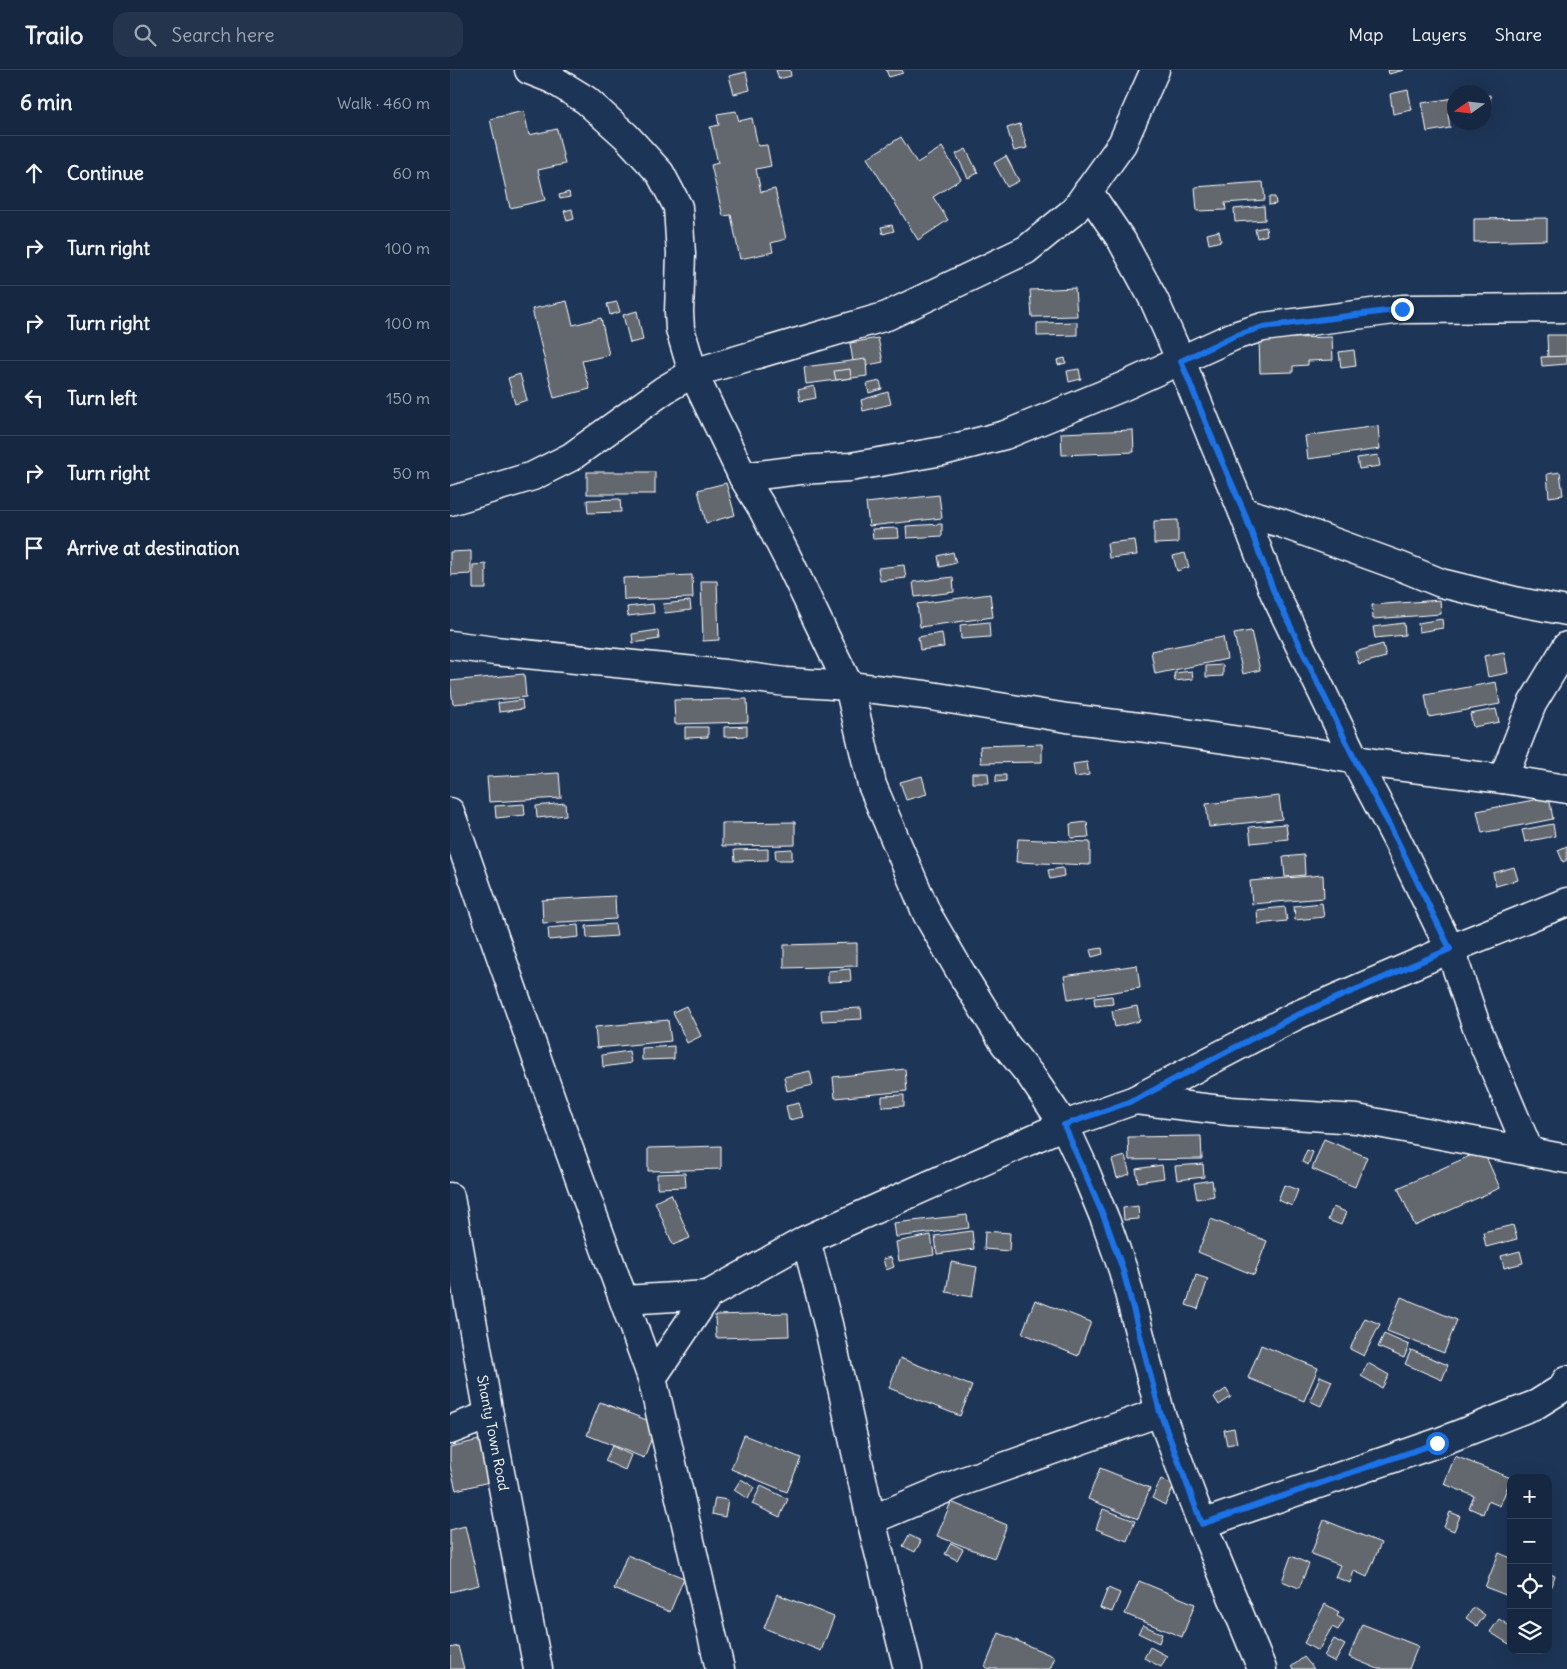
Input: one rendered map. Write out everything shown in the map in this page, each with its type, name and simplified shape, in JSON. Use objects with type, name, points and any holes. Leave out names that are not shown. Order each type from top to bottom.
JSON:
[{"type":"street","points":[[530,70],[552,79],[586,100],[626,136],[660,173],[678,206],[681,254],[680,328],[693,373],[743,477],[762,508],[789,561],[848,686],[872,785],[927,914],[1005,1044],[1031,1076],[1064,1125],[1106,1222],[1123,1270],[1160,1412],[1202,1524],[1262,1669]]},
{"type":"street","points":[[450,501],[533,476],[571,457],[664,390],[693,373],[887,316],[1026,250],[1074,211],[1122,144],[1155,70]]},
{"type":"street","points":[[1088,191],[1127,249],[1154,300],[1244,512],[1274,592],[1355,760],[1396,838],[1450,949],[1477,1028],[1530,1151]]},
{"type":"street","points":[[743,477],[800,470],[850,467],[943,452],[1005,434],[1122,387],[1234,336],[1263,327],[1402,309],[1567,308]]},
{"type":"street","points":[[1244,512],[1281,523],[1441,583],[1519,602],[1567,611]]},
{"type":"street","points":[[450,644],[496,652],[925,695],[1067,718],[1295,748],[1380,764],[1567,789]]},
{"type":"street","points":[[1503,779],[1532,704],[1567,646]]},
{"type":"street","points":[[450,812],[566,1142],[652,1378],[720,1669]]},
{"type":"street","points":[[624,1300],[708,1295],[806,1240],[1064,1125],[1135,1100],[1295,1016],[1450,949],[1567,902]]},
{"type":"street","points":[[1135,1100],[1230,1112],[1357,1119],[1567,1159]]},
{"type":"street","name":"Shanty Town Road","points":[[450,1196],[489,1415],[538,1669]]},
{"type":"street","points":[[806,1240],[828,1324],[871,1520],[908,1669]]},
{"type":"street","points":[[652,1378],[708,1295]]},
{"type":"street","points":[[1202,1524],[1437,1443],[1537,1404],[1561,1389],[1567,1380]]},
{"type":"street","points":[[871,1520],[964,1481],[1160,1412]]},
{"type":"street","points":[[450,1430],[489,1415]]},
{"type":"building","points":[[776,70],[790,70],[791,76],[779,79]]},
{"type":"building","points":[[886,70],[902,70],[903,73],[889,77]]},
{"type":"building","points":[[1388,70],[1404,70],[1389,74]]},
{"type":"building","points":[[746,72],[750,90],[734,94],[729,76]]},
{"type":"building","points":[[1408,90],[1412,110],[1393,114],[1390,94]]},
{"type":"building","points":[[1447,99],[1447,129],[1427,132],[1422,103]]},
{"type":"building","points":[[524,111],[529,135],[557,129],[565,164],[538,170],[545,200],[510,208],[490,119]]},
{"type":"building","points":[[736,111],[739,121],[752,118],[758,146],[767,145],[771,166],[756,169],[761,192],[775,189],[786,239],[771,243],[773,252],[740,259],[731,215],[723,216],[711,165],[718,163],[710,127],[719,125],[717,114]]},
{"type":"building","points":[[1020,124],[1027,148],[1014,151],[1007,128]]},
{"type":"building","points":[[901,137],[917,163],[942,147],[961,179],[933,197],[948,220],[918,240],[867,158]]},
{"type":"building","points":[[966,149],[978,173],[968,178],[956,154]]},
{"type":"building","points":[[1006,156],[1019,181],[1007,187],[994,163]]},
{"type":"building","points":[[1263,182],[1265,200],[1225,203],[1226,210],[1197,211],[1195,187]]},
{"type":"building","points":[[569,192],[570,197],[560,199],[559,195]]},
{"type":"building","points":[[1269,197],[1275,197],[1276,204],[1269,205]]},
{"type":"building","points":[[1264,206],[1265,220],[1235,222],[1234,209]]},
{"type":"building","points":[[572,209],[574,219],[567,221],[564,211]]},
{"type":"building","points":[[1547,218],[1547,240],[1474,242],[1474,219]]},
{"type":"building","points":[[892,225],[894,231],[883,234],[881,227]]},
{"type":"building","points":[[1266,227],[1267,235],[1257,238],[1255,229]]},
{"type":"building","points":[[1219,231],[1221,241],[1209,244],[1207,234]]},
{"type":"building","points":[[1075,288],[1077,316],[1032,317],[1030,290]]},
{"type":"building","points":[[567,301],[573,325],[601,318],[609,355],[582,361],[590,389],[554,398],[532,309]]},
{"type":"building","points":[[617,302],[620,312],[610,315],[607,304]]},
{"type":"building","points":[[637,311],[643,340],[630,343],[623,315]]},
{"type":"building","points":[[1077,322],[1077,335],[1037,336],[1037,323]]},
{"type":"building","points":[[1547,335],[1567,335],[1567,358],[1548,358]]},
{"type":"building","points":[[1332,337],[1333,360],[1308,361],[1308,365],[1293,366],[1293,372],[1260,373],[1259,339]]},
{"type":"building","points":[[878,338],[883,362],[854,368],[850,343]]},
{"type":"building","points":[[1354,350],[1356,366],[1341,368],[1339,352]]},
{"type":"building","points":[[1567,356],[1567,364],[1542,366],[1541,357]]},
{"type":"building","points":[[1065,358],[1066,363],[1058,365],[1057,360]]},
{"type":"building","points":[[866,359],[867,376],[806,384],[804,367]]},
{"type":"building","points":[[850,369],[851,378],[836,380],[834,371]]},
{"type":"building","points":[[1079,369],[1081,379],[1069,382],[1067,371]]},
{"type":"building","points":[[520,374],[527,400],[515,404],[508,378]]},
{"type":"building","points":[[880,381],[882,389],[869,393],[867,384]]},
{"type":"building","points":[[814,386],[816,398],[800,401],[798,390]]},
{"type":"building","points":[[888,392],[891,404],[863,411],[861,400]]},
{"type":"building","points":[[1378,426],[1380,449],[1308,459],[1305,436]]},
{"type":"building","points":[[1133,430],[1134,452],[1062,455],[1061,433]]},
{"type":"building","points":[[1378,455],[1380,466],[1359,469],[1357,458]]},
{"type":"building","points":[[587,472],[655,472],[655,494],[587,494]]},
{"type":"building","points":[[1560,472],[1563,495],[1549,497],[1547,474]]},
{"type":"building","points":[[726,483],[735,515],[706,523],[698,490]]},
{"type":"building","points":[[939,495],[942,518],[869,526],[866,503]]},
{"type":"building","points":[[620,499],[621,512],[588,513],[587,500]]},
{"type":"building","points":[[1178,520],[1178,543],[1154,544],[1154,521]]},
{"type":"building","points":[[942,524],[942,536],[907,538],[906,526]]},
{"type":"building","points":[[898,528],[899,538],[873,539],[872,529]]},
{"type":"building","points":[[1135,540],[1137,555],[1109,558],[1107,543]]},
{"type":"building","points":[[471,551],[471,574],[450,575],[450,552]]},
{"type":"building","points":[[953,552],[956,563],[940,567],[938,556]]},
{"type":"building","points":[[1185,553],[1189,567],[1177,571],[1173,556]]},
{"type":"building","points":[[486,564],[486,589],[473,589],[473,565]]},
{"type":"building","points":[[904,565],[906,578],[880,581],[878,568]]},
{"type":"building","points":[[692,575],[693,598],[624,600],[623,578]]},
{"type":"building","points":[[953,577],[954,592],[915,597],[913,582]]},
{"type":"building","points":[[701,581],[717,581],[719,640],[703,641]]},
{"type":"building","points":[[990,594],[993,617],[920,627],[917,604]]},
{"type":"building","points":[[1440,600],[1441,614],[1373,619],[1372,605]]},
{"type":"building","points":[[690,601],[691,610],[665,613],[663,604]]},
{"type":"building","points":[[653,604],[654,613],[628,616],[627,607]]},
{"type":"building","points":[[1442,619],[1443,628],[1419,632],[1418,623]]},
{"type":"building","points":[[989,622],[990,637],[961,639],[960,625]]},
{"type":"building","points":[[1404,623],[1405,635],[1375,638],[1373,627]]},
{"type":"building","points":[[658,630],[659,639],[633,643],[632,634]]},
{"type":"building","points":[[1251,631],[1260,670],[1243,674],[1234,634]]},
{"type":"building","points":[[942,633],[944,647],[920,650],[918,637]]},
{"type":"building","points":[[1223,637],[1227,659],[1155,674],[1151,651]]},
{"type":"building","points":[[1383,644],[1386,657],[1359,664],[1355,652]]},
{"type":"building","points":[[1504,652],[1508,673],[1488,677],[1484,656]]},
{"type":"building","points":[[1223,665],[1223,676],[1206,677],[1206,666]]},
{"type":"building","points":[[1192,671],[1193,679],[1175,681],[1174,673]]},
{"type":"building","points":[[524,674],[526,697],[453,704],[450,681]]},
{"type":"building","points":[[1496,682],[1500,704],[1429,717],[1425,695]]},
{"type":"building","points":[[747,699],[748,722],[675,724],[674,700]]},
{"type":"building","points":[[522,700],[523,709],[499,712],[498,703]]},
{"type":"building","points":[[1496,709],[1499,722],[1473,727],[1470,714]]},
{"type":"building","points":[[747,726],[747,736],[724,737],[724,727]]},
{"type":"building","points":[[685,727],[708,727],[708,737],[685,738]]},
{"type":"building","points":[[1042,744],[1042,762],[981,763],[980,746]]},
{"type":"building","points":[[1087,762],[1089,775],[1075,777],[1073,764]]},
{"type":"building","points":[[559,773],[561,798],[489,802],[487,777]]},
{"type":"building","points":[[972,773],[988,773],[989,783],[972,783]]},
{"type":"building","points":[[996,775],[1006,775],[1006,781],[996,782]]},
{"type":"building","points":[[922,776],[927,794],[906,800],[900,782]]},
{"type":"building","points":[[1279,796],[1282,819],[1209,827],[1206,804]]},
{"type":"building","points":[[1549,797],[1553,819],[1482,833],[1477,811]]},
{"type":"building","points":[[565,803],[566,815],[537,818],[536,806]]},
{"type":"building","points":[[524,804],[525,815],[496,818],[495,806]]},
{"type":"building","points":[[795,822],[795,845],[722,846],[722,823]]},
{"type":"building","points":[[1087,822],[1089,837],[1071,838],[1070,824]]},
{"type":"building","points":[[1286,824],[1288,839],[1251,843],[1249,827]]},
{"type":"building","points":[[1553,824],[1555,836],[1525,842],[1522,830]]},
{"type":"building","points":[[1018,839],[1090,842],[1090,865],[1016,862]]},
{"type":"building","points":[[1567,846],[1567,860],[1563,862],[1558,850]]},
{"type":"building","points":[[768,849],[768,860],[735,861],[734,850]]},
{"type":"building","points":[[792,849],[792,860],[776,860],[775,850]]},
{"type":"building","points":[[1304,855],[1305,875],[1285,877],[1283,857]]},
{"type":"building","points":[[1514,867],[1518,880],[1496,886],[1493,873]]},
{"type":"building","points":[[1063,868],[1064,876],[1050,879],[1048,870]]},
{"type":"building","points":[[1323,875],[1324,898],[1252,904],[1250,881]]},
{"type":"building","points":[[615,896],[616,919],[543,923],[542,900]]},
{"type":"building","points":[[1322,903],[1324,917],[1295,920],[1294,906]]},
{"type":"building","points":[[1285,907],[1287,921],[1258,924],[1257,910]]},
{"type":"building","points":[[615,924],[617,936],[587,938],[586,926]]},
{"type":"building","points":[[578,925],[579,937],[549,940],[548,928]]},
{"type":"building","points":[[857,943],[857,966],[784,968],[784,945]]},
{"type":"building","points":[[1102,948],[1103,954],[1092,957],[1090,950]]},
{"type":"building","points":[[1137,965],[1140,988],[1068,999],[1064,976]]},
{"type":"building","points":[[850,969],[851,981],[828,982],[828,971]]},
{"type":"building","points":[[1112,996],[1113,1004],[1095,1006],[1094,998]]},
{"type":"building","points":[[686,1006],[701,1036],[687,1043],[673,1012]]},
{"type":"building","points":[[1137,1006],[1140,1021],[1115,1027],[1112,1011]]},
{"type":"building","points":[[861,1008],[862,1019],[822,1021],[821,1010]]},
{"type":"building","points":[[668,1020],[671,1041],[597,1048],[595,1027]]},
{"type":"building","points":[[674,1046],[674,1059],[642,1060],[642,1048]]},
{"type":"building","points":[[629,1051],[631,1063],[603,1067],[602,1055]]},
{"type":"building","points":[[905,1069],[907,1091],[835,1098],[833,1077]]},
{"type":"building","points":[[810,1071],[813,1085],[787,1091],[784,1077]]},
{"type":"building","points":[[904,1095],[904,1106],[882,1107],[882,1096]]},
{"type":"building","points":[[799,1103],[803,1117],[789,1120],[786,1106]]},
{"type":"building","points":[[1201,1136],[1202,1159],[1129,1160],[1128,1137]]},
{"type":"building","points":[[1324,1139],[1367,1157],[1355,1187],[1312,1169]]},
{"type":"building","points":[[721,1146],[721,1169],[648,1171],[648,1148]]},
{"type":"building","points":[[1307,1150],[1313,1152],[1308,1165],[1302,1162]]},
{"type":"building","points":[[1483,1150],[1500,1188],[1415,1226],[1398,1188]]},
{"type":"building","points":[[1125,1156],[1130,1174],[1117,1178],[1112,1160]]},
{"type":"building","points":[[1203,1164],[1204,1177],[1177,1180],[1175,1166]]},
{"type":"building","points":[[1162,1165],[1164,1178],[1138,1182],[1136,1169]]},
{"type":"building","points":[[685,1173],[686,1187],[657,1188],[657,1174]]},
{"type":"building","points":[[1212,1180],[1214,1196],[1197,1199],[1194,1183]]},
{"type":"building","points":[[1284,1185],[1298,1190],[1292,1206],[1278,1200]]},
{"type":"building","points":[[671,1194],[690,1238],[673,1245],[655,1202]]},
{"type":"building","points":[[1138,1206],[1139,1219],[1124,1220],[1123,1208]]},
{"type":"building","points":[[1333,1207],[1346,1212],[1341,1225],[1328,1220]]},
{"type":"building","points":[[967,1215],[969,1228],[896,1237],[894,1223]]},
{"type":"building","points":[[1211,1219],[1267,1241],[1254,1275],[1198,1252]]},
{"type":"building","points":[[1513,1225],[1517,1239],[1486,1247],[1483,1232]]},
{"type":"building","points":[[972,1231],[974,1249],[937,1254],[935,1236]]},
{"type":"building","points":[[985,1231],[1010,1233],[1009,1251],[984,1249]]},
{"type":"building","points":[[931,1235],[934,1255],[899,1261],[896,1242]]},
{"type":"building","points":[[1520,1251],[1523,1263],[1504,1268],[1501,1256]]},
{"type":"building","points":[[891,1257],[894,1267],[886,1270],[883,1259]]},
{"type":"building","points":[[951,1262],[977,1267],[972,1297],[946,1292]]},
{"type":"building","points":[[1196,1275],[1208,1279],[1198,1309],[1186,1305]]},
{"type":"building","points":[[1401,1297],[1457,1320],[1444,1353],[1387,1331]]},
{"type":"building","points":[[1035,1300],[1091,1322],[1078,1356],[1022,1333]]},
{"type":"building","points":[[788,1313],[789,1336],[716,1338],[715,1315]]},
{"type":"building","points":[[1365,1318],[1380,1324],[1364,1356],[1350,1349]]},
{"type":"building","points":[[1384,1334],[1409,1345],[1404,1358],[1378,1347]]},
{"type":"building","points":[[1261,1345],[1318,1368],[1304,1401],[1248,1378]]},
{"type":"building","points":[[1411,1350],[1448,1365],[1442,1380],[1405,1364]]},
{"type":"building","points":[[900,1358],[972,1386],[960,1416],[889,1388]]},
{"type":"building","points":[[1368,1363],[1389,1375],[1382,1388],[1361,1376]]},
{"type":"building","points":[[1320,1376],[1332,1381],[1321,1406],[1310,1401]]},
{"type":"building","points":[[1226,1389],[1231,1397],[1219,1405],[1214,1397]]},
{"type":"building","points":[[600,1402],[657,1424],[644,1458],[587,1435]]},
{"type":"building","points":[[1234,1428],[1237,1443],[1227,1445],[1224,1430]]},
{"type":"building","points":[[744,1435],[801,1458],[787,1492],[731,1469]]},
{"type":"building","points":[[483,1439],[493,1481],[456,1490],[450,1466],[450,1447]]},
{"type":"building","points":[[612,1446],[631,1455],[625,1470],[605,1461]]},
{"type":"building","points":[[1455,1456],[1507,1476],[1507,1488],[1500,1506],[1488,1501],[1483,1514],[1469,1508],[1474,1496],[1444,1484]]},
{"type":"building","points":[[1100,1468],[1150,1488],[1138,1519],[1088,1499]]},
{"type":"building","points":[[741,1479],[754,1487],[748,1499],[734,1490]]},
{"type":"building","points":[[1161,1479],[1174,1486],[1165,1505],[1152,1498]]},
{"type":"building","points":[[761,1486],[788,1499],[780,1517],[752,1504]]},
{"type":"building","points":[[715,1498],[728,1500],[725,1517],[712,1514]]},
{"type":"building","points":[[951,1502],[1007,1525],[994,1558],[937,1536]]},
{"type":"building","points":[[1103,1509],[1135,1521],[1127,1541],[1096,1529]]},
{"type":"building","points":[[1450,1512],[1460,1516],[1454,1531],[1444,1527]]},
{"type":"building","points":[[1324,1520],[1381,1543],[1367,1577],[1354,1571],[1350,1583],[1335,1577],[1340,1565],[1311,1554]]},
{"type":"building","points":[[465,1526],[479,1585],[450,1592],[450,1530]]},
{"type":"building","points":[[909,1535],[921,1541],[915,1552],[903,1546]]},
{"type":"building","points":[[951,1543],[963,1549],[957,1560],[945,1554]]},
{"type":"building","points":[[1499,1553],[1507,1556],[1507,1595],[1485,1587]]},
{"type":"building","points":[[627,1555],[684,1578],[670,1612],[614,1589]]},
{"type":"building","points":[[1291,1556],[1309,1564],[1299,1588],[1282,1581]]},
{"type":"building","points":[[1139,1581],[1195,1604],[1182,1637],[1125,1614]]},
{"type":"building","points":[[1108,1588],[1120,1593],[1112,1612],[1100,1608]]},
{"type":"building","points":[[777,1594],[834,1617],[821,1651],[764,1628]]},
{"type":"building","points":[[1325,1604],[1339,1612],[1337,1616],[1344,1620],[1338,1630],[1332,1627],[1318,1651],[1304,1643]]},
{"type":"building","points":[[1474,1607],[1485,1615],[1477,1626],[1466,1618]]},
{"type":"building","points":[[1499,1619],[1507,1624],[1507,1643],[1490,1632]]},
{"type":"building","points":[[1362,1624],[1418,1646],[1409,1669],[1378,1669],[1349,1657]]},
{"type":"building","points":[[1143,1625],[1162,1634],[1159,1643],[1138,1633]]},
{"type":"building","points":[[999,1633],[1055,1657],[1050,1669],[990,1669],[985,1667]]},
{"type":"building","points":[[1334,1639],[1345,1645],[1335,1662],[1324,1656]]},
{"type":"building","points":[[458,1646],[464,1669],[450,1669],[450,1648]]},
{"type":"building","points":[[1150,1647],[1167,1656],[1161,1667],[1144,1658]]},
{"type":"building","points":[[1304,1657],[1314,1669],[1293,1669],[1291,1667]]},
{"type":"route","points":[[1402,309],[1263,327],[1234,336],[1181,361],[1244,512],[1274,592],[1355,760],[1396,838],[1450,949],[1295,1016],[1135,1100],[1064,1125],[1106,1222],[1123,1270],[1160,1412],[1202,1524],[1437,1443]]}]
